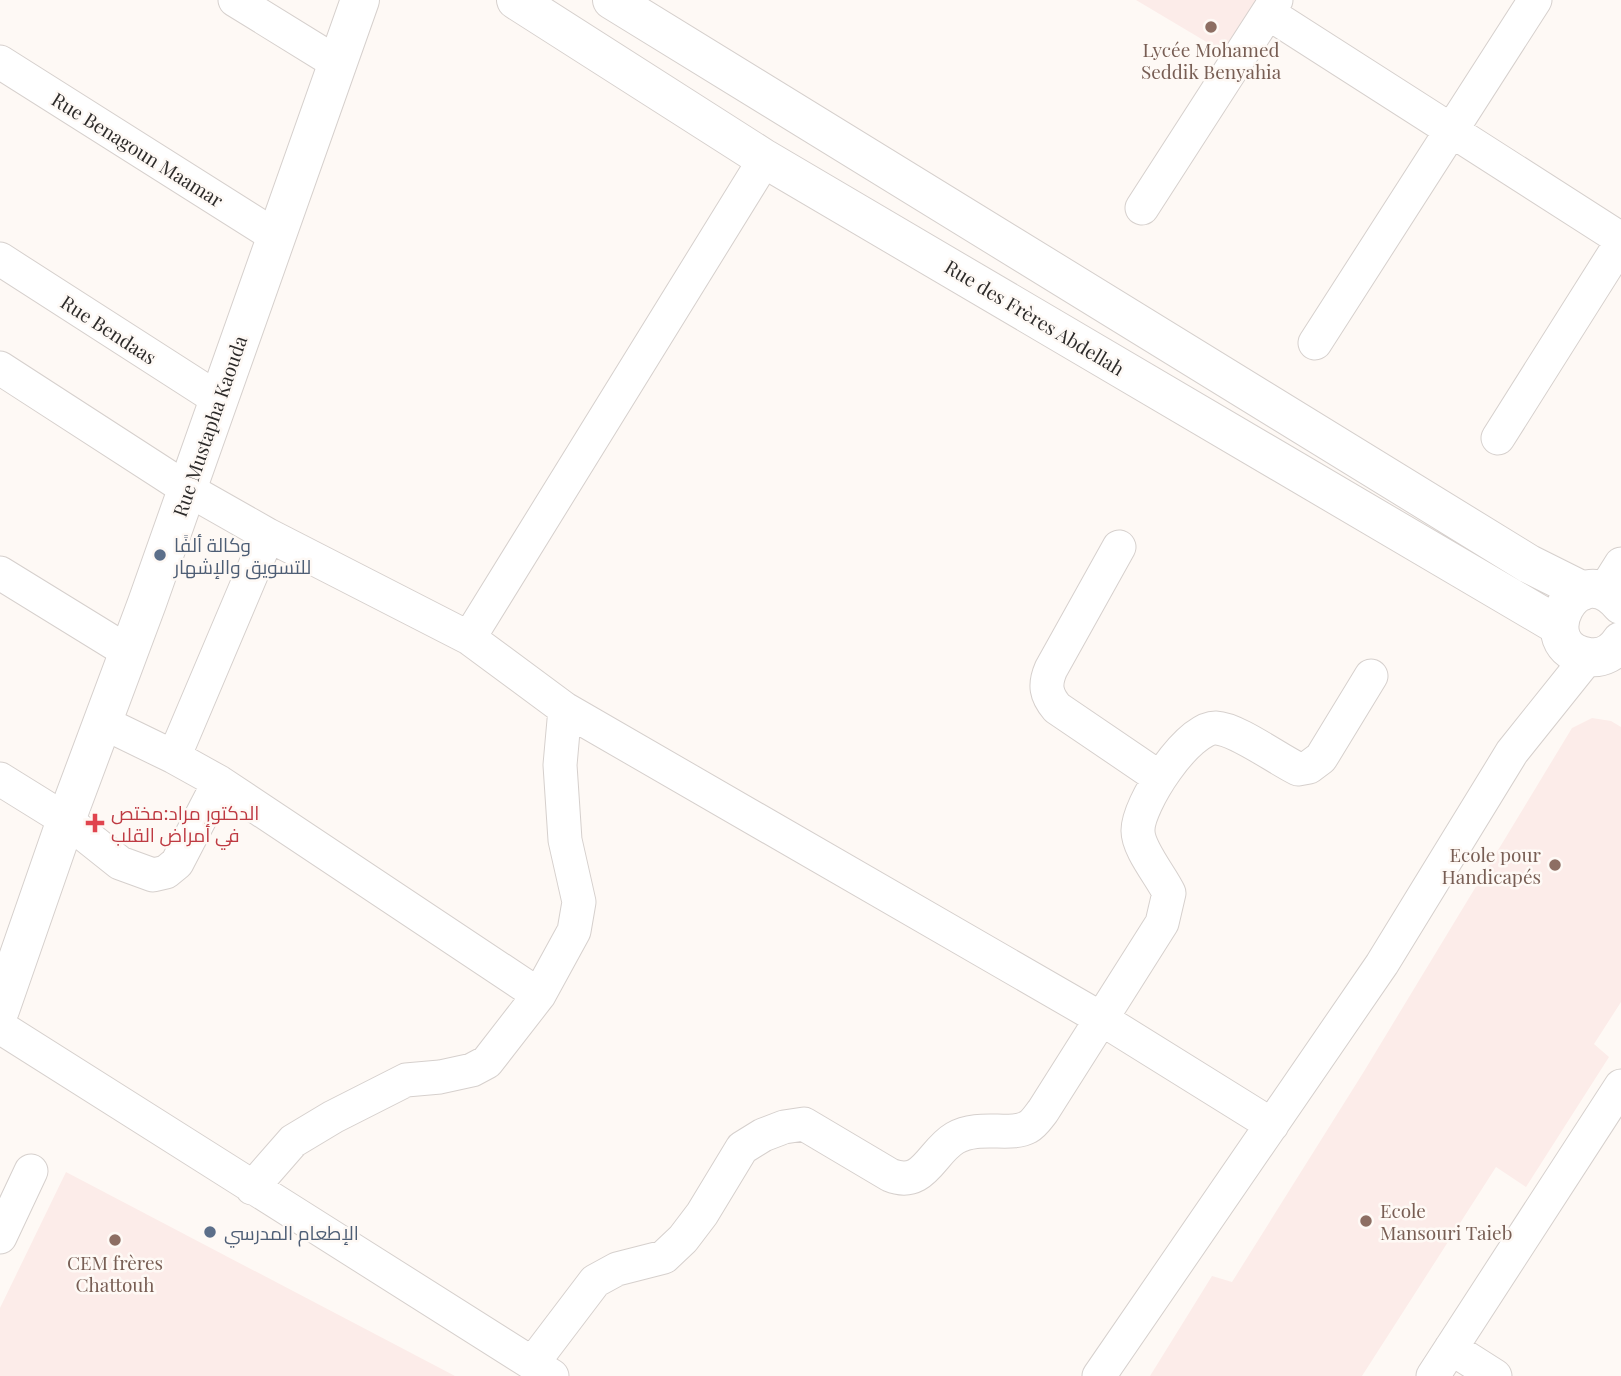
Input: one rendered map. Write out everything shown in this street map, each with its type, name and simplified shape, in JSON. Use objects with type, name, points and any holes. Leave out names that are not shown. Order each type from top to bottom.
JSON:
[{"type":"main road","name":"Rue Mustapha Kaouda","points":[[1,1006],[66,820],[130,653],[360,0]]},
{"type":"main road","name":"Rue des Frères Abdellah","points":[[516,0],[765,159],[1593,647]]},
{"type":"main road","points":[[612,0],[1529,564],[1607,588]]},
{"type":"main road","points":[[1593,647],[1560,614],[1564,604],[1573,595],[1607,588]]},
{"type":"street","points":[[235,0],[337,63]]},
{"type":"street","points":[[1315,342],[1535,0]]},
{"type":"street","points":[[1142,208],[1272,6],[1451,131],[1621,241],[1498,438]]},
{"type":"street","name":"Rue Benagoun Maamar","points":[[0,62],[277,237]]},
{"type":"street","points":[[469,638],[765,159]]},
{"type":"street","name":"Rue Bendaas","points":[[0,259],[218,399]]},
{"type":"street","points":[[0,368],[187,489],[268,535],[469,638],[565,709],[1100,1018],[1272,1125]]},
{"type":"street","points":[[174,757],[268,535]]},
{"type":"street","points":[[1119,547],[1051,669],[1047,678],[1047,692],[1057,708],[1160,778]]},
{"type":"street","points":[[0,573],[130,653]]},
{"type":"street","points":[[1099,1376],[1382,964],[1512,752],[1593,647]]},
{"type":"street","points":[[1,1006],[252,1188],[542,1370],[595,1281],[617,1269],[664,1257],[702,1214],[742,1148],[763,1135],[784,1127],[804,1124],[890,1175],[905,1179],[923,1171],[945,1144],[956,1137],[984,1130],[1018,1130],[1030,1126],[1043,1111],[1162,923],[1169,893],[1140,842],[1137,830],[1140,816],[1160,778],[1186,744],[1199,733],[1214,728],[1228,731],[1298,769],[1309,766],[1321,758],[1371,676]]},
{"type":"street","points":[[252,1188],[293,1141],[333,1117],[406,1080],[440,1077],[472,1070],[487,1062],[539,995],[578,919],[579,902],[565,840],[560,765],[565,709]]},
{"type":"street","points":[[104,723],[219,782],[539,995]]},
{"type":"street","points":[[0,779],[66,820],[120,863],[153,875],[166,872],[177,863],[219,782]]},
{"type":"street","points":[[1433,1376],[1621,1086]]},
{"type":"street","points":[[0,1237],[31,1171]]},
{"type":"street","points":[[1451,1348],[1495,1376]]},
{"type":"shaded area","name":"Lycée Mohamed Seddik Benyahia","points":[[1136,0],[1258,0],[1225,53]]},
{"type":"shaded area","points":[[1592,718],[1611,721],[1621,727],[1621,1002],[1594,1044],[1609,1057],[1526,1187],[1496,1167],[1362,1376],[1150,1376],[1212,1276],[1232,1282],[1363,1073],[1572,728]]},
{"type":"shaded area","name":"CEM frères Chattouh","points":[[66,1172],[455,1376],[0,1376],[0,1308]]},
{"type":"place","name":"Lycée Mohamed Seddik Benyahia","points":[[1211,27]]},
{"type":"place","name":"وكالة ألفًا للتسويق والإشهار","points":[[160,555]]},
{"type":"place","name":"الدكتور مراد:مختص في أمراض القلب","points":[[95,823]]},
{"type":"place","name":"Ecole pour Handicapés","points":[[1555,865]]},
{"type":"place","name":"Ecole Mansouri Taieb","points":[[1366,1221]]},
{"type":"place","name":"الإطعام المدرسي","points":[[210,1232]]},
{"type":"place","name":"CEM frères Chattouh","points":[[115,1240]]}]
